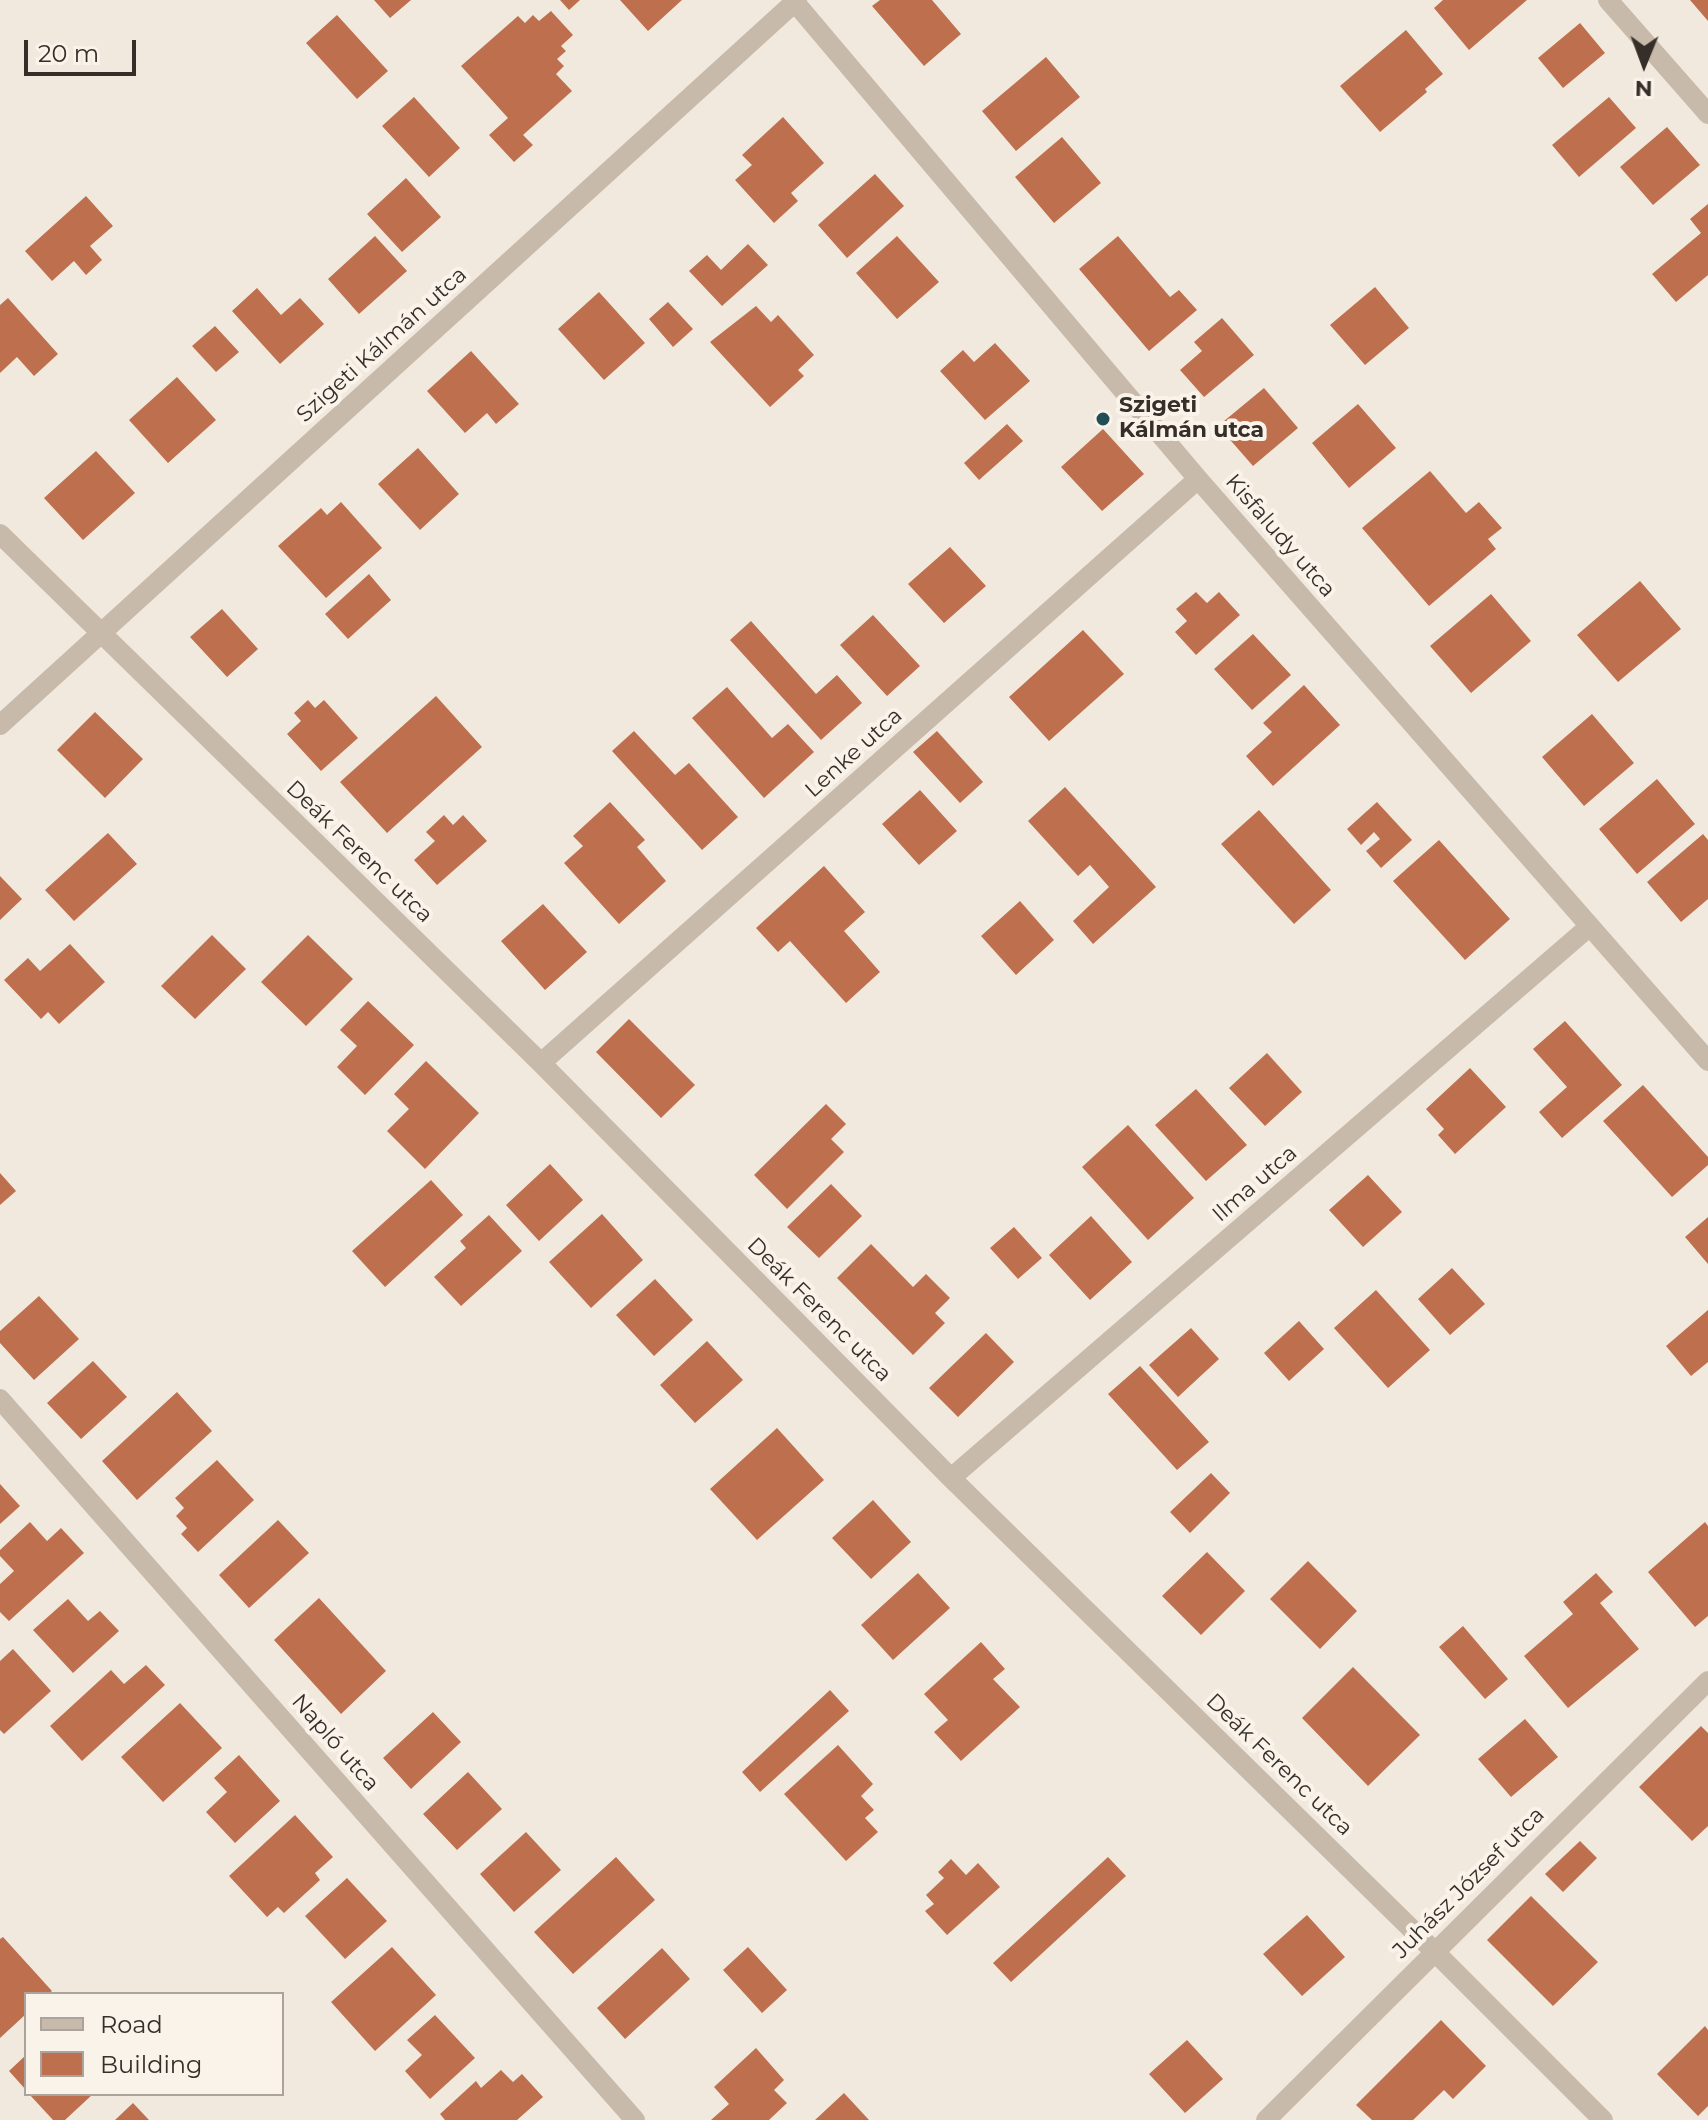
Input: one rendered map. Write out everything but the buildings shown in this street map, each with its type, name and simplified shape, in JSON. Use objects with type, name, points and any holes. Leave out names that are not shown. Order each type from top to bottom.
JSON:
[{"type":"street","points":[[1608,0],[1708,114]]},
{"type":"street","name":"Kisfaludy utca","points":[[795,1],[1198,479],[1708,1061]]},
{"type":"street","name":"Szigeti Kálmán utca","points":[[0,725],[795,1]]},
{"type":"street","name":"Lenke utca","points":[[541,1063],[1198,479]]},
{"type":"street","name":"Deák Ferenc utca","points":[[0,534],[541,1063],[951,1478],[1603,2120]]},
{"type":"street","name":"Ilma utca","points":[[951,1478],[1590,926]]},
{"type":"street","name":"Napló utca","points":[[0,1399],[635,2120]]},
{"type":"street","name":"Juhász József utca","points":[[1266,2120],[1708,1681]]},
{"type":"place","name":"Szigeti Kálmán utca","points":[[1103,419]]}]
